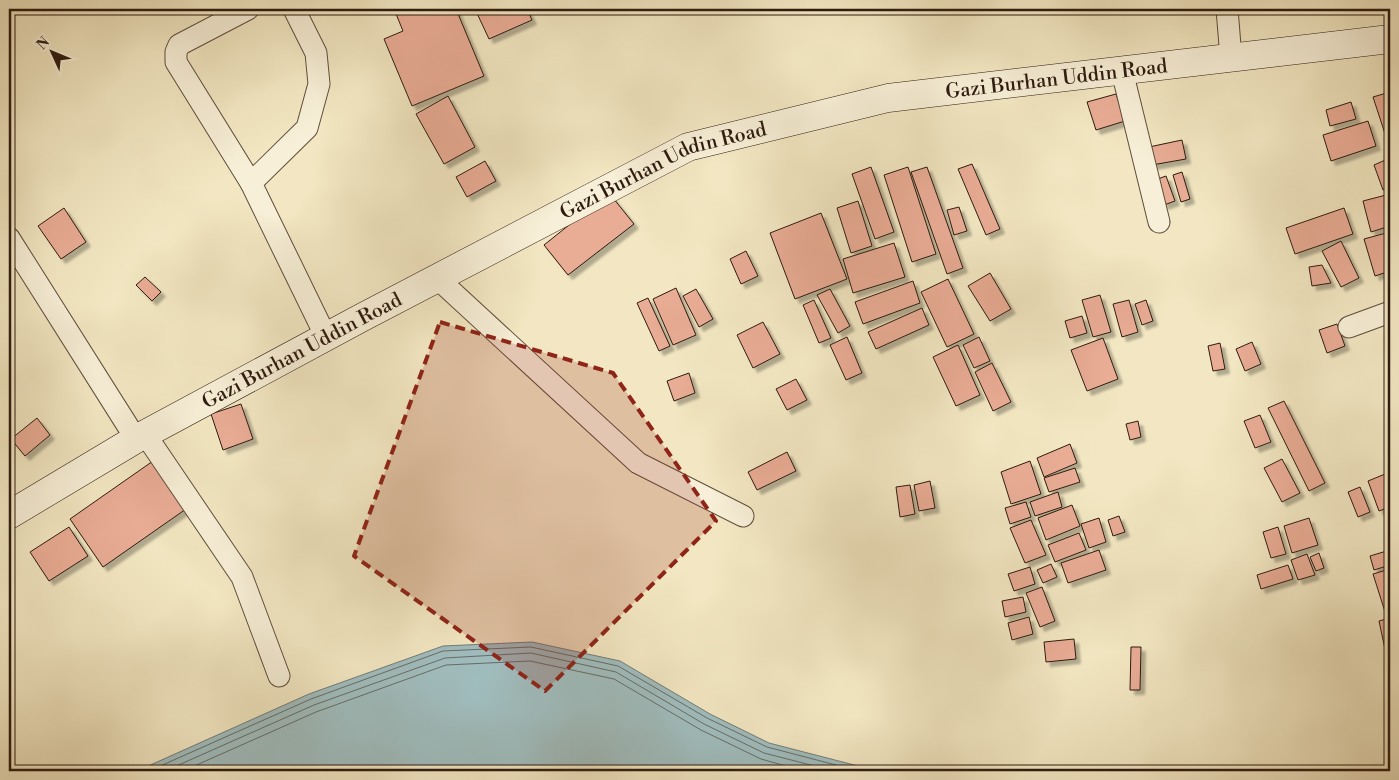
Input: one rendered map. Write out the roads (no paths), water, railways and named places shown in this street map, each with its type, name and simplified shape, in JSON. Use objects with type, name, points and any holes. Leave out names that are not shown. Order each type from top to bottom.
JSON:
[{"type":"street","points":[[248,9],[179,45],[176,52],[176,62],[251,183],[326,337]]},
{"type":"street","points":[[251,183],[307,128],[319,84],[316,53],[294,9]]},
{"type":"street","points":[[1227,9],[1231,58]]},
{"type":"street","name":"Gazi Burhan Uddin Road","points":[[9,515],[140,436],[437,278],[688,148],[888,98],[1390,39]]},
{"type":"street","points":[[1122,71],[1159,222]]},
{"type":"street","points":[[9,238],[140,436],[242,577],[279,676]]},
{"type":"street","points":[[437,278],[638,462],[743,516]]},
{"type":"street","points":[[1349,327],[1390,312]]},
{"type":"water","points":[[532,642],[620,661],[710,714],[769,743],[862,767],[892,771],[137,771],[309,694],[443,646]]}]
